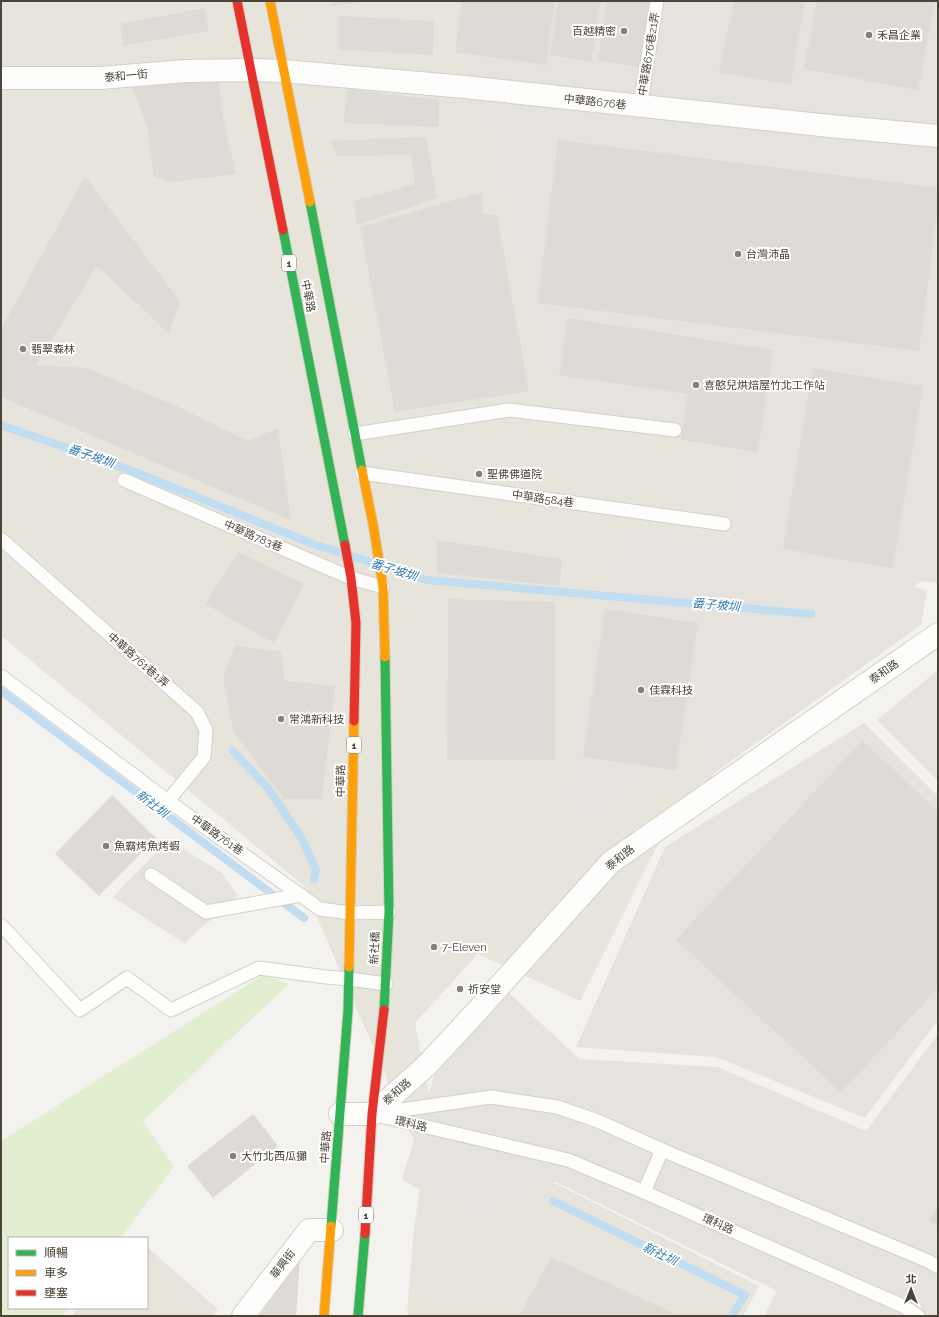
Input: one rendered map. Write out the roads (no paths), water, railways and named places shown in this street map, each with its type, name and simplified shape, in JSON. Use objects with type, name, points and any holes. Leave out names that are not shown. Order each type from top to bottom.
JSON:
[{"type":"main road","name":"中華路","points":[[237,1],[351,578],[356,623],[350,913]]},
{"type":"main road","name":"中華路","points":[[270,1],[354,434],[373,524],[383,587]]},
{"type":"main road","name":"1","points":[[383,587],[389,912]]},
{"type":"main road","name":"新社橋","points":[[386,984],[389,912]]},
{"type":"main road","name":"1","points":[[349,979],[350,913]]},
{"type":"main road","name":"中華路","points":[[324,1316],[332,1230],[349,979]]},
{"type":"main road","name":"1","points":[[358,1316],[368,1195],[372,1114],[384,1014],[386,984]]},
{"type":"street","name":"中華路676巷","points":[[251,70],[465,87],[640,107],[938,136]]},
{"type":"street","name":"泰和一街","points":[[1,78],[100,78],[186,71],[251,70]]},
{"type":"street","name":"泰和路","points":[[372,1114],[426,1066],[611,862],[938,634]]},
{"type":"street","points":[[340,1114],[372,1114]]},
{"type":"street","name":"華興街","points":[[243,1316],[309,1230],[332,1230]]},
{"type":"lane","name":"中華路676巷21弄","points":[[640,107],[657,1]]},
{"type":"lane","points":[[354,434],[509,410],[675,430]]},
{"type":"lane","name":"中華路584巷","points":[[362,473],[724,524]]},
{"type":"lane","name":"中華路783巷","points":[[124,480],[351,578],[383,587]]},
{"type":"lane","name":"中華路761巷1弄","points":[[1,539],[197,712],[206,730],[204,757],[168,801]]},
{"type":"lane","name":"中華路761巷","points":[[1,676],[168,801],[320,909],[350,913],[389,912]]},
{"type":"lane","points":[[151,875],[206,912],[301,895]]},
{"type":"lane","points":[[1,925],[80,1010],[127,978],[171,1010],[260,968],[326,978],[349,979],[386,984]]},
{"type":"lane","name":"環科路","points":[[372,1114],[491,1097],[557,1107],[598,1121],[662,1150],[928,1261],[938,1267]]},
{"type":"lane","name":"環科路","points":[[372,1114],[568,1160],[903,1306],[918,1316]]},
{"type":"lane","points":[[644,1192],[662,1150]]},
{"type":"waterway","name":"番子坡圳","points":[[1,425],[130,470],[313,544],[427,580],[811,614]]},
{"type":"waterway","name":"新社圳","points":[[1,691],[304,918]]},
{"type":"waterway","points":[[233,751],[268,788],[302,839],[316,870],[314,879]]},
{"type":"waterway","name":"新社圳","points":[[553,1201],[745,1295],[732,1316]]},
{"type":"place","name":"百越精密","points":[[624,31]]},
{"type":"place","name":"禾昌企業","points":[[869,35]]},
{"type":"place","name":"台灣沛晶","points":[[738,254]]},
{"type":"place","name":"翡翠森林","points":[[23,349]]},
{"type":"place","name":"喜憨兒烘焙屋竹北工作站","points":[[696,385]]},
{"type":"place","name":"聖佛佛道院","points":[[479,474]]},
{"type":"place","name":"佳霖科技","points":[[641,690]]},
{"type":"place","name":"常鴻新科技","points":[[281,719]]},
{"type":"place","name":"魚霸烤魚烤蝦","points":[[106,846]]},
{"type":"place","name":"7-Eleven","points":[[434,947]]},
{"type":"place","name":"祈安堂","points":[[460,989]]},
{"type":"place","name":"大竹北西瓜攤","points":[[233,1156]]}]
